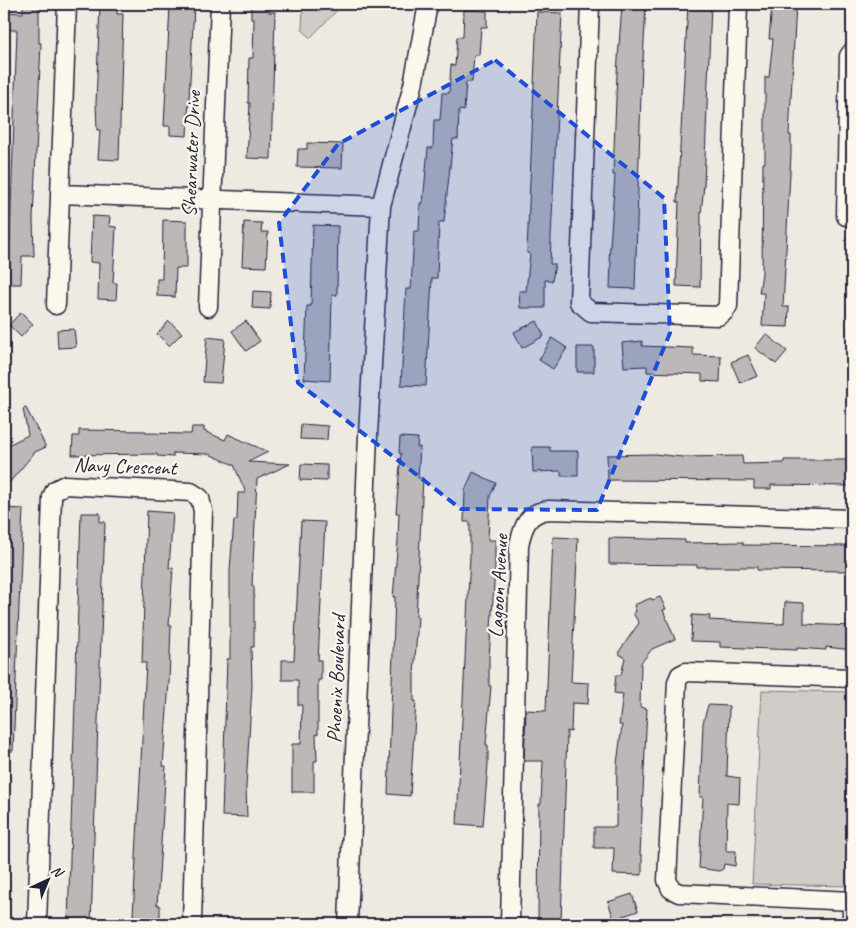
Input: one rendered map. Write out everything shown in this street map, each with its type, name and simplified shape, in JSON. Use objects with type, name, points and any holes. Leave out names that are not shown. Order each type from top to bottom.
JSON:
[{"type":"street","points":[[56,305],[67,4]]},
{"type":"street","name":"Shearwater Drive","points":[[208,307],[220,4]]},
{"type":"street","name":"Phoenix Boulevard","points":[[348,924],[368,435],[381,206],[413,85],[428,4]]},
{"type":"street","points":[[590,4],[579,302],[591,312],[718,316],[728,306],[738,4]]},
{"type":"street","points":[[846,216],[849,56],[852,52]]},
{"type":"street","points":[[60,194],[381,206]]},
{"type":"street","name":"Navy Crescent","points":[[36,924],[52,497],[55,490],[65,485],[191,492],[200,498],[203,511],[192,924]]},
{"type":"street","name":"Lagoon Avenue","points":[[510,924],[519,545],[522,529],[530,516],[539,511],[549,510],[852,519]]},
{"type":"street","points":[[852,678],[686,672],[680,675],[676,682],[667,880],[671,889],[679,893],[852,901]]},
{"type":"street","points":[[852,909],[852,924]]},
{"type":"highlighted area","points":[[495,60],[664,198],[670,333],[597,510],[461,509],[298,383],[279,223],[338,144]]},
{"type":"shaded area","points":[[303,4],[343,4],[310,38],[302,29]]},
{"type":"shaded area","points":[[762,690],[852,692],[852,886],[752,884]]},
{"type":"building","points":[[23,4],[39,4],[39,43],[41,43],[33,218],[34,256],[22,256],[21,284],[4,284],[4,267],[9,267],[17,30],[4,30],[4,12],[23,13]]},
{"type":"building","points":[[100,4],[117,5],[117,14],[123,14],[119,160],[98,159],[100,130],[97,130],[96,103]]},
{"type":"building","points":[[251,4],[269,4],[269,12],[275,12],[271,159],[247,158],[250,103],[248,103],[249,58],[253,58],[254,19],[251,19]]},
{"type":"building","points":[[622,4],[646,4],[642,61],[635,289],[610,288],[611,260],[609,260],[615,175],[613,175],[617,73]]},
{"type":"building","points":[[688,4],[711,4],[704,185],[701,213],[700,287],[676,286],[679,202],[677,202]]},
{"type":"building","points":[[772,4],[796,4],[783,307],[789,307],[788,327],[762,326],[764,293],[759,293],[762,273],[765,77],[769,77],[773,39],[769,39]]},
{"type":"building","points":[[170,5],[194,6],[187,136],[170,135],[170,126],[164,126]]},
{"type":"building","points":[[464,10],[487,11],[487,27],[481,27],[479,55],[474,55],[472,82],[466,82],[464,111],[459,110],[458,139],[453,139],[444,222],[439,222],[437,278],[432,278],[426,386],[401,385],[406,289],[411,289],[414,231],[419,231],[420,203],[423,203],[428,148],[433,148],[434,120],[440,120],[442,93],[449,93],[451,65],[455,66],[457,37],[463,37]]},
{"type":"building","points":[[537,12],[562,13],[550,264],[555,264],[552,281],[545,280],[545,308],[520,308],[519,291],[526,291],[530,254],[527,253]]},
{"type":"building","points":[[307,143],[343,144],[342,168],[297,167],[298,149],[307,149]]},
{"type":"building","points":[[92,216],[110,217],[109,226],[116,227],[113,283],[117,283],[116,300],[98,299],[99,263],[90,262]]},
{"type":"building","points":[[163,220],[187,221],[187,268],[176,268],[175,297],[157,296],[157,279],[162,279]]},
{"type":"building","points":[[244,222],[262,223],[261,232],[268,232],[266,267],[242,266]]},
{"type":"building","points":[[313,225],[338,226],[337,295],[332,295],[330,381],[304,379],[307,306],[311,306]]},
{"type":"building","points":[[253,291],[271,292],[270,309],[252,308]]},
{"type":"building","points":[[21,312],[33,324],[21,337],[9,325]]},
{"type":"building","points":[[169,321],[182,333],[169,346],[157,334]]},
{"type":"building","points":[[246,321],[260,341],[246,351],[232,331]]},
{"type":"building","points":[[537,321],[544,336],[522,348],[514,332]]},
{"type":"building","points":[[74,329],[76,347],[58,348],[57,330]]},
{"type":"building","points":[[766,334],[787,351],[776,364],[755,348]]},
{"type":"building","points":[[207,337],[225,339],[221,383],[203,382]]},
{"type":"building","points":[[552,338],[567,348],[553,369],[539,360]]},
{"type":"building","points":[[642,341],[642,346],[693,348],[693,355],[721,356],[720,382],[702,381],[702,374],[647,372],[647,366],[624,367],[622,343]]},
{"type":"building","points":[[577,347],[594,347],[594,372],[577,372]]},
{"type":"building","points":[[748,355],[758,376],[740,383],[731,362]]},
{"type":"building","points":[[26,408],[46,447],[35,452],[4,489],[4,438],[10,444],[28,435],[23,409]]},
{"type":"building","points":[[301,424],[328,426],[327,440],[300,439]]},
{"type":"building","points":[[192,427],[204,427],[204,431],[225,440],[228,434],[268,452],[248,462],[290,464],[257,479],[252,586],[254,586],[254,647],[251,647],[252,686],[246,787],[247,817],[222,816],[227,659],[230,659],[230,570],[234,520],[237,520],[238,493],[246,493],[234,465],[209,454],[173,453],[173,457],[157,456],[157,454],[72,455],[73,436],[79,436],[79,430],[191,434]]},
{"type":"building","points":[[400,437],[418,438],[417,447],[420,447],[418,478],[423,478],[414,674],[414,701],[416,701],[410,796],[388,794],[395,597],[393,597],[398,540],[399,513],[396,513],[401,453],[399,453]]},
{"type":"building","points":[[532,447],[550,447],[550,451],[578,451],[578,476],[561,476],[561,471],[533,472]]},
{"type":"building","points":[[654,454],[683,457],[742,456],[743,464],[784,463],[784,460],[852,460],[852,486],[771,485],[771,489],[754,489],[754,481],[608,480],[607,455]]},
{"type":"building","points":[[301,464],[327,465],[327,481],[300,480]]},
{"type":"building","points":[[473,472],[496,483],[490,496],[488,540],[495,540],[495,569],[489,658],[489,686],[491,686],[486,745],[488,745],[488,764],[483,826],[457,824],[470,556],[470,522],[464,522],[465,490]]},
{"type":"building","points":[[4,508],[23,509],[13,751],[4,751]]},
{"type":"building","points":[[147,511],[173,513],[169,568],[173,568],[169,625],[171,625],[169,682],[163,766],[166,766],[157,905],[160,905],[160,924],[138,924],[138,916],[133,916],[146,663],[142,663]]},
{"type":"building","points":[[81,513],[100,513],[100,522],[105,522],[91,923],[68,922]]},
{"type":"building","points":[[301,521],[325,522],[318,660],[321,660],[321,680],[318,680],[318,734],[316,734],[317,761],[314,761],[314,792],[292,792],[292,744],[301,744],[302,705],[298,705],[298,680],[282,680],[282,660],[294,660]]},
{"type":"building","points":[[553,537],[578,538],[571,682],[589,683],[588,704],[572,703],[571,732],[567,731],[561,924],[538,924],[539,804],[541,804],[543,761],[524,761],[526,710],[546,711]]},
{"type":"building","points":[[609,538],[685,540],[685,543],[743,542],[743,545],[852,546],[852,571],[757,570],[757,567],[609,564]]},
{"type":"building","points":[[660,597],[666,609],[663,610],[675,639],[652,649],[641,663],[640,707],[647,709],[640,855],[642,855],[642,875],[613,874],[614,848],[594,848],[594,827],[616,827],[617,764],[622,725],[619,725],[623,694],[614,693],[616,675],[621,675],[625,658],[618,653],[639,623],[633,613],[636,612],[634,605],[651,598],[652,600]]},
{"type":"building","points":[[785,602],[804,603],[804,624],[852,626],[852,650],[826,647],[826,650],[797,648],[797,650],[720,647],[720,642],[691,641],[692,615],[710,616],[709,620],[781,624],[784,623]]},
{"type":"building","points":[[708,705],[729,706],[727,776],[740,778],[739,804],[727,803],[726,851],[736,851],[735,866],[724,864],[723,869],[719,871],[699,868],[703,797],[700,797],[703,723]]},
{"type":"building","points":[[632,894],[638,911],[614,919],[608,902]]}]
